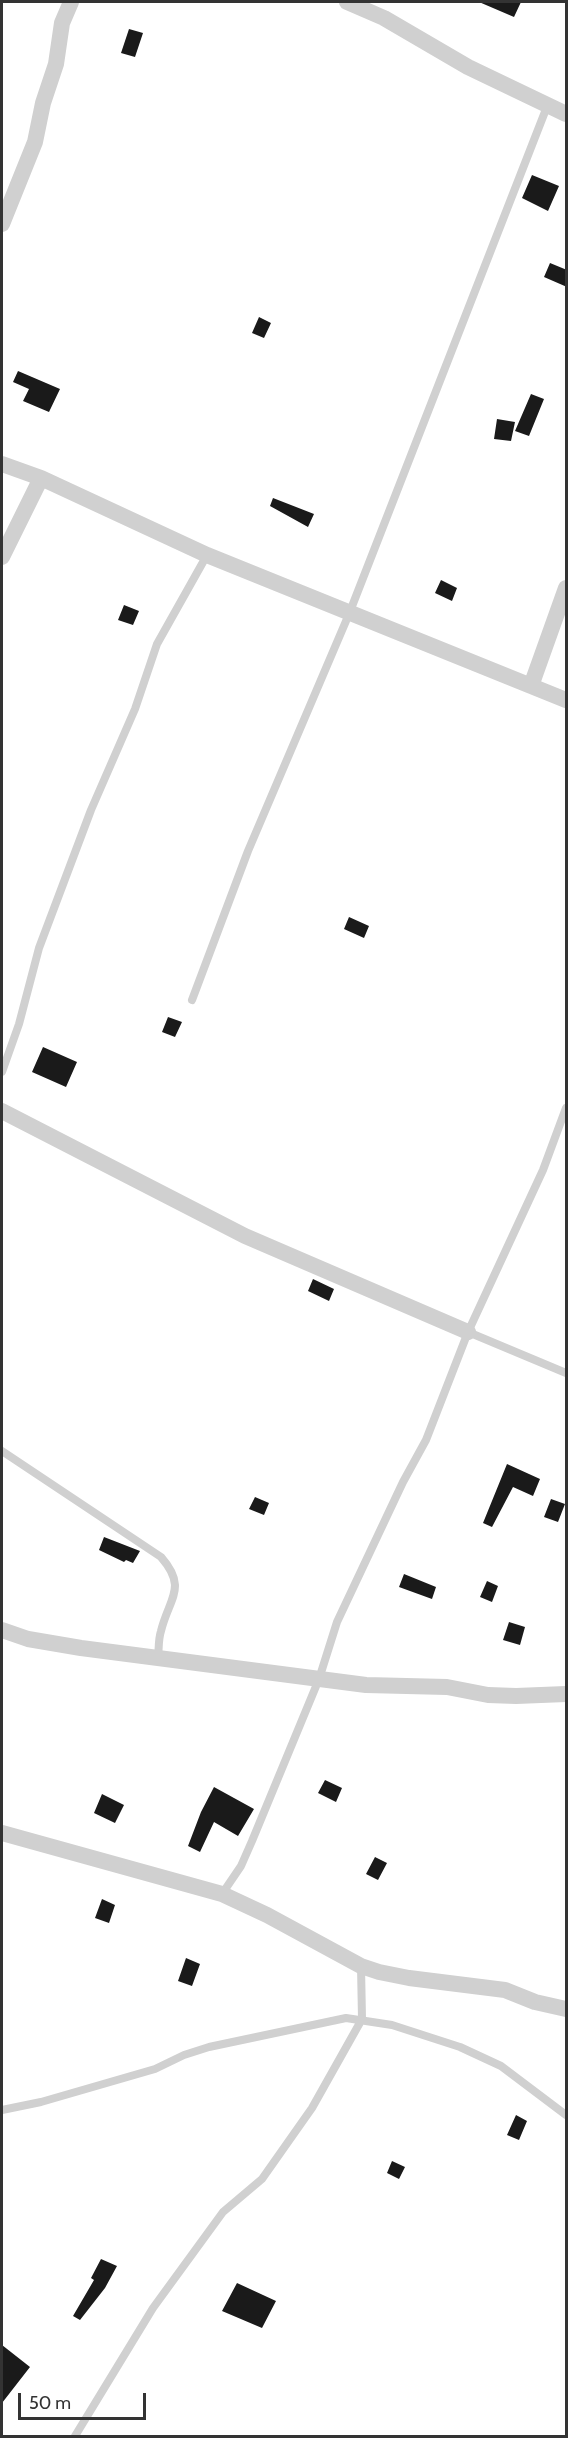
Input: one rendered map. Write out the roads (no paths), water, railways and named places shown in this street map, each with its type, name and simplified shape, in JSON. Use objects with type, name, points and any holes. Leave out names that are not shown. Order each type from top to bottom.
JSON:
[{"type":"street","points":[[2,224],[35,142],[43,103],[56,64],[62,23],[71,2]]},
{"type":"street","points":[[347,2],[384,18],[468,67],[567,114]]},
{"type":"street","points":[[2,464],[41,478],[207,555],[567,700]]},
{"type":"street","points":[[2,557],[41,478]]},
{"type":"street","points":[[531,686],[567,588]]},
{"type":"street","points":[[2,1111],[245,1236],[468,1332]]},
{"type":"street","points":[[2,1630],[28,1639],[158,1660],[262,1670],[319,1679],[377,1685],[447,1687],[507,1696],[567,1694]]},
{"type":"street","points":[[2,1833],[222,1894],[267,1915],[361,1966],[409,1978],[505,1990],[535,2002],[567,2009]]},
{"type":"lane","points":[[192,999],[248,850],[349,614],[548,104]]},
{"type":"lane","points":[[2,1072],[19,1024],[39,948],[91,810],[116,757],[157,644],[207,555]]},
{"type":"lane","points":[[222,1894],[241,1866],[319,1679],[337,1623],[403,1482],[426,1440],[468,1332],[543,1170],[567,1108]]},
{"type":"lane","points":[[468,1332],[567,1373]]},
{"type":"lane","points":[[2,1451],[162,1557],[173,1571],[176,1584],[160,1632],[158,1660]]},
{"type":"lane","points":[[75,2436],[153,2308],[223,2212],[262,2179],[312,2108],[362,2019],[361,1966]]},
{"type":"lane","points":[[2,2110],[41,2102],[155,2069],[184,2055],[209,2047],[346,2018],[392,2025],[448,2043],[501,2066],[567,2115]]}]
